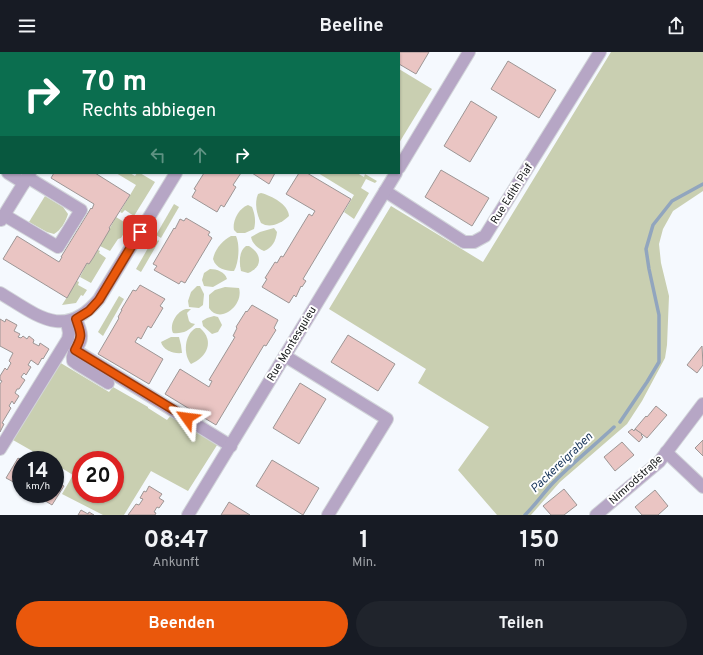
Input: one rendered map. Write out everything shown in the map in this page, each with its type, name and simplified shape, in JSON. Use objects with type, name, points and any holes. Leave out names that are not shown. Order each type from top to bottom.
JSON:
[{"type":"street","name":"Rue Montesquieu","points":[[400,163],[469,52]]},
{"type":"street","name":"Rue Edith Piaf","points":[[385,191],[464,242],[474,242],[485,236],[600,52]]},
{"type":"street","points":[[12,174],[27,178],[81,210],[58,247],[2,218],[27,178]]},
{"type":"street","points":[[0,293],[42,318],[51,321],[72,320],[89,311],[99,300],[175,174]]},
{"type":"street","name":"Rue Montesquieu","points":[[188,515],[385,191],[394,174]]},
{"type":"street","points":[[72,320],[81,335],[81,340],[72,357],[74,361],[108,383]]},
{"type":"street","points":[[0,449],[68,339],[72,320]]},
{"type":"street","points":[[75,350],[231,446]]},
{"type":"street","points":[[285,356],[387,419],[328,515]]},
{"type":"street","name":"Nimrodstraße","points":[[596,515],[659,462],[703,404]]},
{"type":"street","points":[[666,452],[703,487]]},
{"type":"green space","points":[[611,52],[703,52],[703,191],[673,211],[663,229],[659,244],[661,263],[669,296],[665,358],[642,401],[627,424],[560,482],[531,515],[497,515],[458,470],[489,427],[418,383],[426,369],[329,309],[391,206],[483,262]]},
{"type":"green space","points":[[400,70],[432,89],[400,141]]},
{"type":"green space","points":[[118,174],[132,174],[135,176],[136,174],[142,174],[155,182],[134,216],[125,210],[122,213],[120,212],[136,185]]},
{"type":"green space","points":[[320,174],[359,174],[364,177],[365,174],[377,181],[375,183],[366,179],[361,188],[369,193],[354,219],[344,212],[354,195]]},
{"type":"green space","points":[[261,193],[274,198],[283,204],[289,216],[283,221],[272,225],[264,225],[261,223],[256,205],[258,194]]},
{"type":"green space","points":[[45,196],[63,207],[68,214],[63,225],[54,234],[47,232],[29,222]]},
{"type":"green space","points":[[174,204],[179,207],[161,238],[156,235]]},
{"type":"green space","points":[[248,205],[252,207],[254,212],[254,229],[245,233],[237,233],[234,230],[235,219],[239,212]]},
{"type":"green space","points":[[116,217],[129,225],[121,238],[118,239],[110,251],[100,246]]},
{"type":"green space","points":[[274,228],[277,232],[276,238],[267,250],[264,251],[256,246],[251,237],[260,232]]},
{"type":"green space","points":[[231,236],[236,236],[238,244],[238,258],[234,271],[228,271],[216,265],[213,259],[219,246]]},
{"type":"green space","points":[[158,240],[159,241],[141,272],[136,269],[152,241],[156,243]]},
{"type":"green space","points":[[246,246],[253,249],[259,260],[256,267],[248,273],[241,271],[240,264],[242,251]]},
{"type":"green space","points":[[98,250],[100,251],[99,253],[106,258],[91,283],[80,277],[87,263],[89,264]]},
{"type":"green space","points":[[210,269],[220,271],[227,279],[213,287],[204,286],[202,280],[204,273]]},
{"type":"green space","points":[[77,281],[79,282],[78,285],[87,290],[83,296],[81,295],[76,303],[62,305]]},
{"type":"green space","points":[[197,286],[200,286],[204,294],[203,305],[199,308],[189,307],[188,301],[191,292]]},
{"type":"green space","points":[[225,287],[239,288],[240,294],[238,301],[230,311],[225,314],[214,313],[209,308],[209,295],[215,290]]},
{"type":"green space","points":[[119,296],[124,299],[103,336],[98,332]]},
{"type":"green space","points":[[186,309],[191,309],[187,313],[189,321],[195,324],[185,332],[173,333],[172,326],[175,318],[180,312]]},
{"type":"green space","points":[[214,316],[218,317],[222,325],[218,332],[212,334],[203,326],[202,321]]},
{"type":"green space","points":[[196,328],[200,328],[205,333],[208,343],[205,353],[197,361],[191,364],[188,360],[186,345],[189,335]]},
{"type":"green space","points":[[171,337],[179,337],[182,353],[169,351],[162,345],[161,342]]},
{"type":"green space","points":[[59,362],[109,392],[113,387],[167,420],[173,413],[219,442],[188,491],[151,471],[124,515],[103,515],[80,503],[124,503],[124,451],[72,451],[72,474],[64,470],[64,451],[32,451],[13,440]]},
{"type":"green space","points":[[72,477],[72,499],[64,495],[64,491]]},
{"type":"building","points":[[400,52],[429,52],[416,74],[400,65]]},
{"type":"building","points":[[508,61],[556,90],[539,118],[491,89]]},
{"type":"building","points":[[471,101],[497,117],[470,162],[444,146]]},
{"type":"building","points":[[441,170],[489,198],[472,226],[425,197]]},
{"type":"building","points":[[53,174],[97,174],[130,195],[109,228],[110,229],[93,258],[89,264],[87,263],[67,298],[3,259],[17,236],[59,262],[91,208],[92,209],[94,204],[51,178]]},
{"type":"building","points":[[203,174],[240,174],[233,185],[236,187],[224,207],[221,205],[217,212],[192,197],[196,190],[194,189]]},
{"type":"building","points":[[254,174],[274,174],[269,184]]},
{"type":"building","points":[[298,174],[309,174],[351,199],[303,279],[306,281],[302,287],[301,286],[296,297],[294,295],[289,303],[262,287],[267,279],[265,278],[275,262],[277,263],[281,256],[283,257],[309,214],[312,216],[315,211],[286,194]]},
{"type":"building","points":[[186,218],[210,232],[208,235],[212,238],[185,283],[181,281],[179,284],[154,270],[157,266],[153,264],[180,219],[184,221]]},
{"type":"building","points":[[140,285],[165,299],[160,306],[163,308],[151,328],[148,326],[141,339],[138,337],[135,342],[163,359],[149,384],[98,354],[133,290],[136,291]]},
{"type":"building","points":[[252,305],[278,320],[274,328],[276,330],[266,346],[264,345],[216,425],[165,394],[180,369],[209,387],[212,381],[209,380],[235,337],[233,336],[237,328],[236,327],[246,311],[247,312]]},
{"type":"building","points":[[0,319],[5,322],[6,319],[17,325],[14,331],[20,334],[18,337],[21,338],[23,336],[27,339],[29,336],[34,340],[33,343],[39,346],[40,343],[49,349],[38,365],[31,360],[28,365],[31,367],[26,375],[24,373],[21,377],[25,380],[15,393],[19,396],[14,404],[12,401],[9,406],[11,408],[2,423],[4,424],[0,432],[0,384],[2,381],[0,380],[0,376],[5,368],[7,370],[11,363],[9,361],[13,353],[0,346]]},
{"type":"building","points":[[348,335],[395,364],[378,391],[331,362]]},
{"type":"building","points":[[702,346],[703,365],[697,373],[687,365]]},
{"type":"building","points":[[300,383],[326,399],[299,444],[273,428]]},
{"type":"building","points":[[656,406],[667,415],[647,438],[635,429]]},
{"type":"building","points":[[632,429],[634,431],[635,429],[642,434],[641,435],[643,437],[639,442],[628,432]]},
{"type":"building","points":[[703,440],[703,456],[695,448]]},
{"type":"building","points":[[622,442],[634,455],[615,471],[604,457]]},
{"type":"building","points":[[272,460],[319,488],[303,515],[256,486]]},
{"type":"building","points":[[12,468],[12,481],[6,478]]},
{"type":"building","points":[[149,486],[162,494],[159,498],[164,501],[159,508],[157,507],[154,512],[156,513],[155,515],[128,515],[136,504],[139,505],[143,499],[140,498]]},
{"type":"building","points":[[564,489],[577,505],[564,515],[551,515],[543,506]]},
{"type":"building","points":[[655,490],[668,506],[658,515],[642,515],[635,507]]},
{"type":"building","points":[[229,502],[250,515],[221,515]]},
{"type":"building","points":[[81,510],[88,514],[89,512],[94,515],[78,515]]},
{"type":"waterway","name":"Packereigraben","points":[[620,422],[659,362],[659,315],[646,249],[653,225],[672,201],[703,184]]},
{"type":"waterway","name":"Packereigraben","points":[[525,515],[551,485],[574,462],[614,427]]},
{"type":"route","points":[[140,232],[99,300],[89,311],[76,319],[81,340],[75,350],[187,418]]}]
